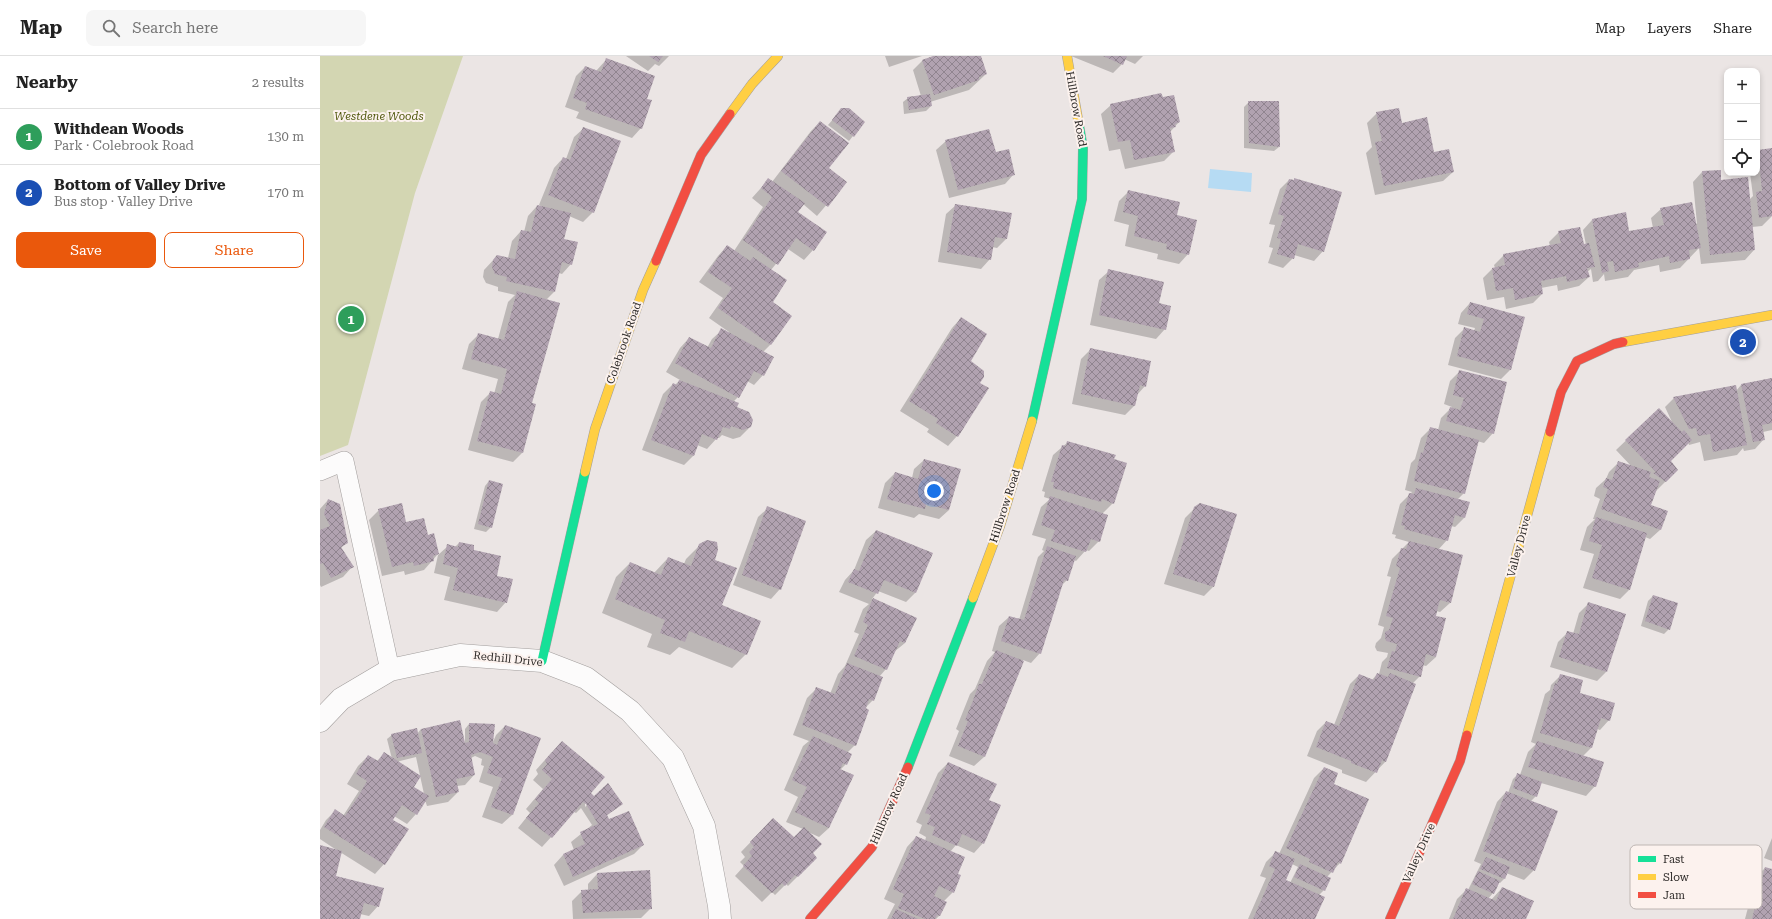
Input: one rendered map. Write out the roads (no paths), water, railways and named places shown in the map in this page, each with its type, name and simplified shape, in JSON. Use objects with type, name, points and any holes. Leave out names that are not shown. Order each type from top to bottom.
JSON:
[{"type":"street","name":"Colebrook Road","points":[[542,661],[595,429],[643,290],[701,155],[752,84],[778,56]]},
{"type":"street","name":"Hillbrow Road","points":[[810,919],[872,848],[910,763],[1000,526],[1033,417],[1082,199],[1083,148],[1067,56]]},
{"type":"street","name":"Valley Drive","points":[[1390,919],[1460,762],[1561,392],[1577,361],[1614,344],[1772,315]]},
{"type":"street","name":"Redhill Drive","points":[[320,721],[330,700],[390,670],[460,655],[542,661],[586,678],[630,711],[673,758],[704,826],[719,906],[720,919]]},
{"type":"lane","points":[[320,471],[344,461],[390,670]]},
{"type":"water","points":[[1210,169],[1252,173],[1251,192],[1208,188]]},
{"type":"place","name":"Withdean Woods","points":[[351,319]]},
{"type":"place","name":"Bottom of Valley Drive","points":[[1743,342]]},
{"type":"park label","name":"Westdene Woods","points":[[379,116]]}]
